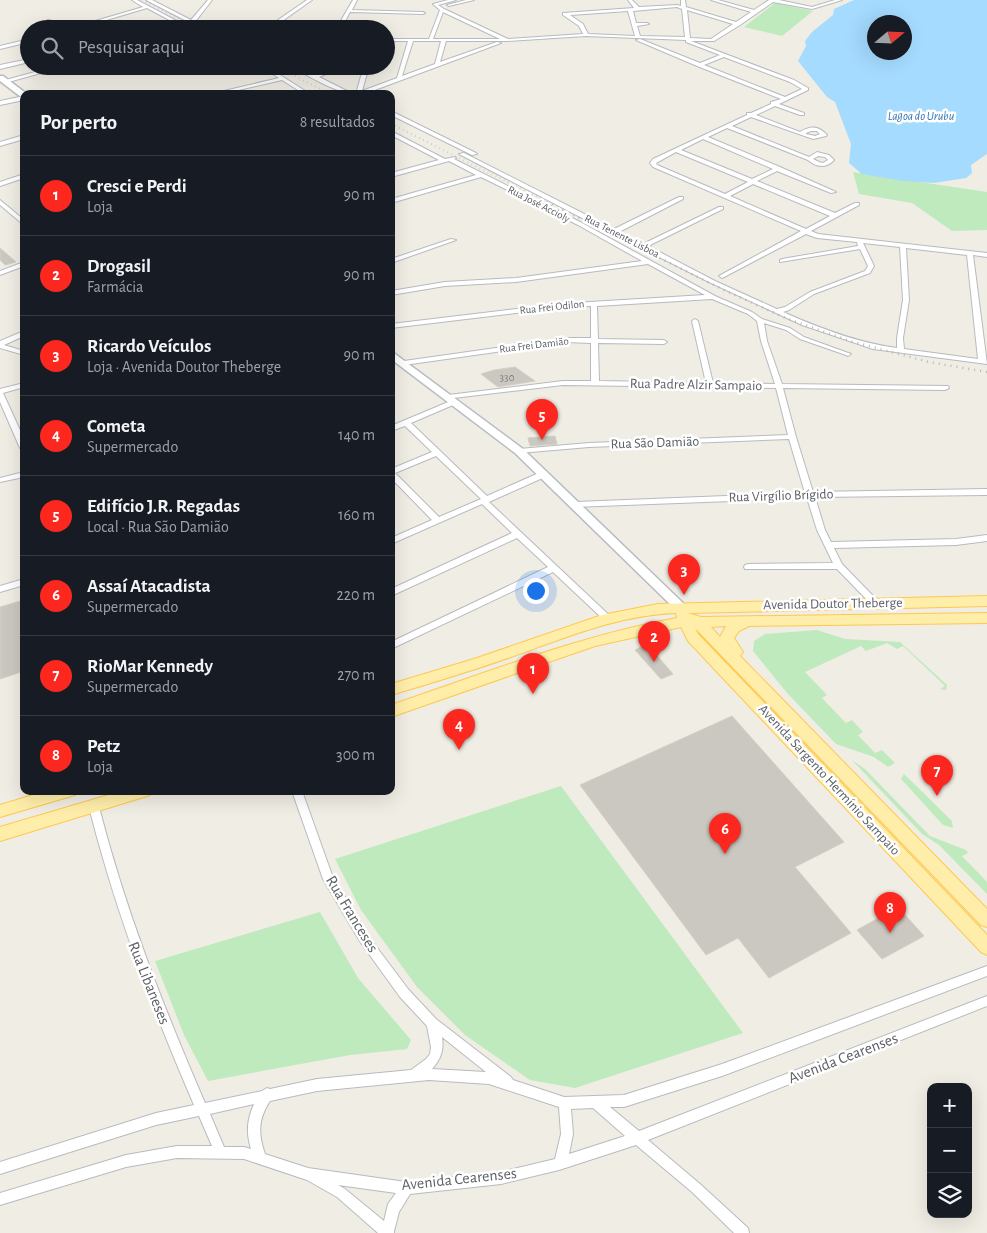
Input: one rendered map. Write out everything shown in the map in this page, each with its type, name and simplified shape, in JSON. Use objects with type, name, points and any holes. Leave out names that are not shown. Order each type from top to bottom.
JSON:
[{"type":"main road","points":[[2,80],[20,94]]},
{"type":"main road","name":"Avenida Sargento Hermínio Sampaio","points":[[395,356],[519,451],[544,474],[763,689],[987,920]]},
{"type":"main road","points":[[987,601],[984,604],[987,611]]},
{"type":"main road","name":"Avenida Doutor Theberge","points":[[688,617],[874,602],[987,601]]},
{"type":"main road","points":[[395,689],[479,663],[607,618],[688,617]]},
{"type":"main road","points":[[395,710],[592,642],[688,617]]},
{"type":"main road","name":"Avenida Sargento Hermínio Sampaio","points":[[688,617],[693,637],[987,947]]},
{"type":"main road","name":"Avenida Doutor Theberge","points":[[688,617],[747,621],[987,618]]},
{"type":"main road","points":[[747,621],[735,626],[728,633],[727,638],[763,689]]},
{"type":"main road","points":[[0,811],[55,795]]},
{"type":"main road","points":[[0,834],[132,795]]},
{"type":"street","points":[[134,0],[172,20]]},
{"type":"street","points":[[148,0],[188,20]]},
{"type":"street","points":[[194,20],[210,0]]},
{"type":"street","points":[[280,20],[310,0]]},
{"type":"street","points":[[344,20],[355,0]]},
{"type":"street","points":[[440,6],[454,0]]},
{"type":"street","points":[[440,6],[472,0]]},
{"type":"street","points":[[630,0],[637,8]]},
{"type":"street","points":[[683,0],[686,39]]},
{"type":"street","points":[[713,0],[755,12]]},
{"type":"street","points":[[395,40],[507,40],[586,35],[716,39],[770,0],[816,8],[840,0]]},
{"type":"street","points":[[804,7],[813,1]]},
{"type":"street","points":[[440,6],[507,40]]},
{"type":"street","points":[[430,41],[440,6]]},
{"type":"street","points":[[586,35],[581,25],[565,14],[630,8],[683,6],[738,24]]},
{"type":"street","points":[[102,20],[147,7]]},
{"type":"street","points":[[630,8],[638,37]]},
{"type":"street","points":[[350,11],[423,13]]},
{"type":"street","points":[[635,25],[647,24]]},
{"type":"street","points":[[631,37],[784,98]]},
{"type":"street","points":[[686,39],[695,45],[800,84],[806,89],[749,114],[652,163],[817,236],[860,244],[903,246],[987,255]]},
{"type":"street","points":[[399,79],[411,40]]},
{"type":"street","points":[[472,53],[477,40]]},
{"type":"street","points":[[369,90],[507,40]]},
{"type":"street","points":[[437,66],[444,41]]},
{"type":"street","points":[[0,48],[20,42]]},
{"type":"street","points":[[699,65],[724,55]]},
{"type":"street","points":[[0,67],[20,62]]},
{"type":"street","points":[[2,80],[24,75]]},
{"type":"street","points":[[275,75],[299,90]]},
{"type":"street","points":[[310,75],[342,90]]},
{"type":"street","points":[[314,77],[318,75]]},
{"type":"street","points":[[359,90],[364,75]]},
{"type":"street","points":[[233,90],[282,80]]},
{"type":"street","points":[[0,103],[20,98]]},
{"type":"street","points":[[773,103],[802,114]]},
{"type":"street","points":[[749,114],[804,135]]},
{"type":"street","name":"Rua José Accioly","points":[[395,115],[514,174]]},
{"type":"street","points":[[727,126],[810,159]]},
{"type":"street","name":"Rua José Accioly","points":[[395,136],[573,220],[647,262],[713,297],[750,313],[760,320]]},
{"type":"street","points":[[702,137],[833,192]]},
{"type":"street","points":[[0,144],[20,138]]},
{"type":"street","points":[[395,139],[399,138]]},
{"type":"street","points":[[676,150],[836,216]]},
{"type":"street","points":[[395,174],[470,152]]},
{"type":"street","name":"Rua Tenente Lisboa","points":[[462,154],[613,232],[783,312],[804,324],[860,343],[901,352]]},
{"type":"street","points":[[726,196],[778,168]]},
{"type":"street","points":[[395,201],[481,175]]},
{"type":"street","points":[[0,184],[20,177]]},
{"type":"street","points":[[613,232],[682,198]]},
{"type":"street","points":[[1,204],[20,218]]},
{"type":"street","points":[[722,276],[808,232],[857,204]]},
{"type":"street","points":[[642,246],[722,208]]},
{"type":"street","points":[[395,260],[453,240]]},
{"type":"street","points":[[782,261],[860,244]]},
{"type":"street","points":[[783,312],[812,293],[868,272],[871,266],[860,244]]},
{"type":"street","points":[[903,246],[906,300],[900,338],[901,352],[984,361],[970,253]]},
{"type":"street","points":[[395,292],[444,284],[516,280],[647,262]]},
{"type":"street","points":[[0,273],[20,266]]},
{"type":"street","name":"Rua Frei Odilon","points":[[395,326],[594,303],[713,297]]},
{"type":"street","points":[[594,303],[595,384]]},
{"type":"street","points":[[695,320],[710,385]]},
{"type":"street","points":[[848,354],[802,338],[788,329],[760,320],[792,437],[828,546],[839,566],[874,602]]},
{"type":"street","points":[[0,345],[20,334]]},
{"type":"street","name":"Rua Frei Damião","points":[[404,362],[566,340],[664,342]]},
{"type":"street","points":[[0,345],[20,352]]},
{"type":"street","name":"Rua Padre Alzir Sampaio","points":[[395,426],[407,423],[452,399],[563,383],[946,388]]},
{"type":"street","points":[[20,386],[0,392],[20,439]]},
{"type":"street","points":[[407,423],[518,534],[607,618]]},
{"type":"street","name":"Rua São Damião","points":[[519,451],[608,444],[792,437]]},
{"type":"street","points":[[395,470],[438,452]]},
{"type":"street","points":[[395,540],[544,474]]},
{"type":"street","points":[[0,480],[20,475]]},
{"type":"street","points":[[395,476],[438,521]]},
{"type":"street","name":"Rua Virgílio Brígido","points":[[576,505],[810,495],[987,492]]},
{"type":"street","points":[[395,591],[518,534]]},
{"type":"street","points":[[828,546],[956,542],[987,538]]},
{"type":"street","points":[[748,567],[839,566]]},
{"type":"street","points":[[395,644],[554,568]]},
{"type":"street","points":[[0,589],[20,583]]},
{"type":"street","name":"Rua Franceses","points":[[298,795],[327,876],[345,908],[404,993],[432,1023],[511,1084]]},
{"type":"street","name":"Rua Libaneses","points":[[94,807],[130,935],[221,1153]]},
{"type":"street","points":[[0,1168],[156,1119],[317,1085],[413,1075],[489,1078],[511,1084],[564,1104],[624,1101],[679,1085],[987,971]]},
{"type":"street","name":"Avenida Cearenses","points":[[0,1199],[126,1161],[177,1152],[244,1153],[308,1174],[406,1188],[501,1178],[559,1164],[637,1138],[987,1001]]},
{"type":"street","name":"Rua Franceses","points":[[413,1075],[431,1064],[436,1054],[438,1047],[432,1023]]},
{"type":"street","points":[[260,1158],[253,1138],[252,1126],[255,1112],[268,1094]]},
{"type":"street","points":[[596,1102],[696,1188],[743,1233]]},
{"type":"street","points":[[559,1164],[568,1140],[568,1120],[564,1104]]},
{"type":"street","points":[[308,1174],[341,1193],[388,1232],[393,1210],[406,1188]]},
{"type":"green space","points":[[775,3],[813,11],[782,36],[744,27]]},
{"type":"green space","points":[[853,172],[987,192],[987,230],[952,231],[912,203],[859,194]]},
{"type":"green space","points":[[817,630],[845,639],[900,642],[947,685],[946,690],[940,689],[945,686],[903,646],[897,649],[887,643],[866,651],[861,646],[805,672],[827,695],[822,698],[846,723],[852,720],[863,732],[858,735],[875,753],[882,750],[895,763],[888,767],[874,757],[836,744],[787,693],[753,651],[754,641],[765,634]]},
{"type":"green space","points":[[852,760],[865,769],[930,836],[966,850],[968,853],[962,856],[987,882],[987,894],[939,845],[922,834]]},
{"type":"green space","points":[[904,774],[952,821],[953,828],[943,825],[901,779]]},
{"type":"green space","points":[[561,786],[743,1033],[575,1088],[530,1080],[465,1035],[417,987],[361,910],[335,859]]},
{"type":"green space","points":[[320,912],[358,978],[411,1040],[407,1049],[350,1055],[208,1081],[184,1035],[155,961]]},
{"type":"water","name":"Lagoa do Urubu","points":[[854,0],[987,0],[987,154],[971,165],[972,173],[966,178],[934,183],[903,181],[862,174],[849,163],[851,144],[835,102],[827,97],[798,61],[806,46],[805,41],[812,32],[833,15],[834,9]]},
{"type":"building","points":[[0,248],[16,262],[5,265],[0,260]]},
{"type":"building","points":[[515,367],[535,381],[498,387],[481,374],[494,370]]},
{"type":"building","points":[[555,436],[557,444],[530,446],[528,438]]},
{"type":"building","points":[[20,601],[20,672],[0,679],[0,607]]},
{"type":"building","points":[[647,644],[673,674],[661,679],[635,650]]},
{"type":"building","points":[[732,716],[844,842],[795,867],[851,933],[769,978],[738,938],[706,955],[580,785]]},
{"type":"building","points":[[898,907],[924,936],[882,959],[857,930]]},
{"type":"railway","points":[[142,0],[182,20]]},
{"type":"railway","points":[[293,75],[322,90]]},
{"type":"railway","points":[[395,126],[544,200]]},
{"type":"railway","points":[[541,199],[726,291],[788,319],[850,341],[929,362],[987,372]]},
{"type":"place","name":"Edifício J.R. Regadas","points":[[542,440]]},
{"type":"place","name":"Ricardo Veículos","points":[[684,595]]},
{"type":"place","name":"Drogasil","points":[[654,662]]},
{"type":"place","name":"Cresci e Perdi","points":[[533,694]]},
{"type":"place","name":"Cometa","points":[[459,750]]},
{"type":"place","name":"RioMar Kennedy","points":[[937,796]]},
{"type":"place","name":"Assaí Atacadista","points":[[725,854]]},
{"type":"place","name":"Petz","points":[[890,933]]}]
